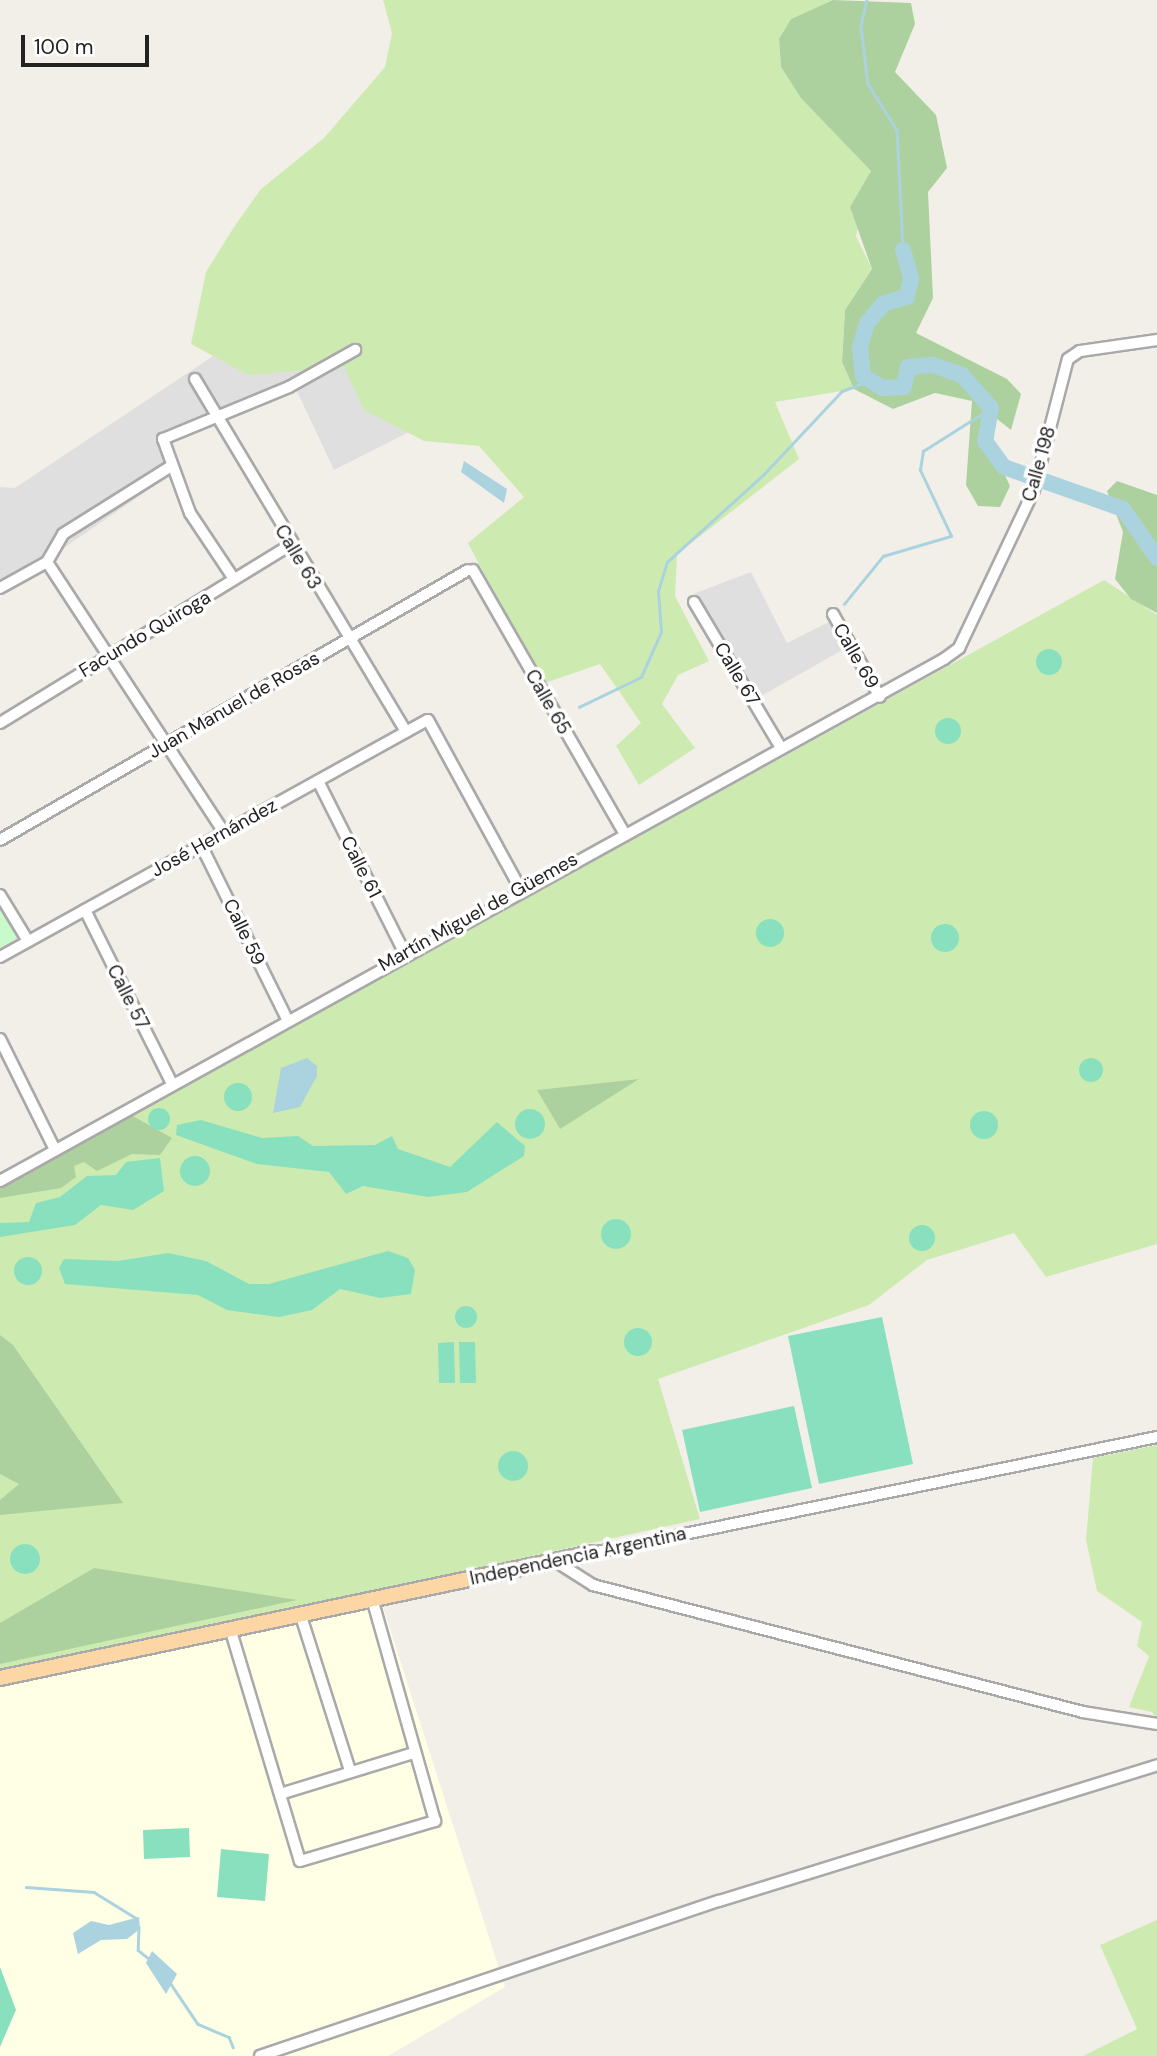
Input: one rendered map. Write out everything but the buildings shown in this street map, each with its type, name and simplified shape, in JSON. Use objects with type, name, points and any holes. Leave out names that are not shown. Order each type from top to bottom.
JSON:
[{"type":"main road","name":"Independencia Argentina","points":[[0,1678],[592,1553]]},
{"type":"street","name":"Calle 198","points":[[959,648],[1034,490],[1068,359],[1080,351],[1157,340]]},
{"type":"street","points":[[234,579],[190,513],[170,467],[163,439],[218,418],[355,350]]},
{"type":"street","name":"Calle 63","points":[[195,379],[290,545],[406,732]]},
{"type":"street","points":[[0,588],[47,562],[63,534],[170,467]]},
{"type":"street","name":"Facundo Quiroga","points":[[0,723],[290,545]]},
{"type":"street","points":[[47,562],[224,833]]},
{"type":"street","name":"Juan Manuel de Rosas","points":[[0,840],[471,570]]},
{"type":"street","name":"Calle 65","points":[[471,570],[624,833]]},
{"type":"street","name":"Calle 67","points":[[694,602],[780,747]]},
{"type":"street","name":"Calle 69","points":[[833,614],[880,697]]},
{"type":"street","name":"Martín Miguel de Güemes","points":[[0,1181],[520,888],[780,747],[880,697],[959,648]]},
{"type":"street","name":"José Hernández","points":[[0,957],[428,720],[520,888]]},
{"type":"street","name":"Calle 61","points":[[318,781],[404,952]]},
{"type":"street","name":"Calle 59","points":[[201,845],[287,1019]]},
{"type":"street","points":[[0,895],[28,941]]},
{"type":"street","name":"Calle 57","points":[[85,910],[172,1084]]},
{"type":"street","points":[[0,1039],[55,1150]]},
{"type":"street","name":"Independencia Argentina","points":[[592,1553],[1157,1437]]},
{"type":"street","points":[[555,1561],[593,1585],[1083,1712],[1157,1724]]},
{"type":"street","points":[[230,1628],[300,1861],[435,1821],[413,1753],[372,1599]]},
{"type":"street","points":[[300,1613],[350,1771]]},
{"type":"street","points":[[279,1794],[413,1753]]},
{"type":"street","points":[[260,2056],[693,1909],[1157,1765]]},
{"type":"shaded area","points":[[332,277],[415,429],[334,470],[295,387],[169,444],[177,470],[0,592],[0,487],[15,488]]},
{"type":"shaded area","points":[[751,572],[787,643],[831,621],[846,648],[761,696],[693,594]]},
{"type":"shaded area","points":[[381,1601],[505,1987],[388,2056],[0,2056],[0,1678]]},
{"type":"green space","points":[[383,0],[833,0],[791,19],[779,40],[781,67],[801,97],[871,171],[856,236],[872,269],[845,310],[842,362],[854,389],[775,402],[799,459],[677,554],[675,596],[709,661],[678,675],[662,704],[695,748],[639,785],[616,746],[641,723],[600,664],[542,684],[468,543],[524,497],[479,446],[424,441],[364,410],[344,367],[248,375],[191,344],[206,272],[234,227],[261,189],[324,138],[385,67],[392,33]]},
{"type":"green space","points":[[833,0],[911,3],[915,24],[895,72],[936,115],[947,168],[928,192],[933,298],[916,333],[1007,379],[1021,394],[1011,430],[997,419],[989,441],[1010,486],[1000,507],[978,506],[966,485],[972,401],[935,393],[893,409],[854,389],[842,362],[845,310],[872,269],[850,207],[871,171],[801,98],[781,67],[779,39],[791,19]]},
{"type":"green space","points":[[1117,481],[1157,495],[1157,613],[1131,599],[1115,579],[1123,532],[1107,491]]},
{"type":"green space","points":[[1104,580],[1157,615],[1157,1244],[1046,1277],[1014,1233],[927,1260],[869,1305],[658,1379],[700,1519],[0,1673],[0,1189]]},
{"type":"green space","points":[[1049,649],[1058,653],[1062,662],[1058,671],[1049,675],[1040,671],[1036,662],[1040,653]]},
{"type":"green space","points":[[948,718],[957,722],[961,731],[957,740],[948,744],[939,740],[935,731],[939,722]]},
{"type":"green space","points":[[0,907],[18,938],[0,948]]},
{"type":"green space","points":[[770,919],[780,923],[784,933],[780,943],[770,947],[760,943],[756,933],[760,923]]},
{"type":"green space","points":[[945,924],[955,928],[959,938],[955,948],[945,952],[935,948],[931,938],[935,928]]},
{"type":"green space","points":[[1091,1058],[1100,1061],[1103,1070],[1100,1079],[1091,1082],[1082,1079],[1079,1070],[1082,1061]]},
{"type":"green space","points":[[639,1079],[560,1129],[537,1090]]},
{"type":"green space","points":[[238,1083],[248,1087],[252,1097],[248,1107],[238,1111],[228,1107],[224,1097],[228,1087]]},
{"type":"green space","points":[[155,1108],[163,1108],[170,1115],[170,1123],[163,1130],[155,1130],[148,1123],[148,1115]]},
{"type":"green space","points":[[530,1109],[541,1113],[545,1124],[541,1135],[530,1139],[519,1135],[515,1124],[519,1113]]},
{"type":"green space","points":[[984,1111],[994,1115],[998,1125],[994,1135],[984,1139],[974,1135],[970,1125],[974,1115]]},
{"type":"green space","points":[[131,1115],[172,1138],[160,1155],[132,1154],[97,1171],[84,1162],[74,1166],[76,1177],[61,1188],[0,1198],[0,1185]]},
{"type":"green space","points":[[201,1120],[262,1138],[298,1136],[313,1146],[375,1145],[392,1136],[398,1149],[450,1167],[497,1122],[525,1146],[524,1156],[467,1192],[428,1197],[363,1186],[346,1194],[329,1172],[257,1164],[176,1135],[177,1125]]},
{"type":"green space","points":[[195,1156],[206,1160],[210,1171],[206,1182],[195,1186],[184,1182],[180,1171],[184,1160]]},
{"type":"green space","points":[[160,1158],[164,1191],[133,1210],[101,1205],[75,1225],[0,1237],[0,1223],[29,1222],[36,1203],[60,1197],[87,1176],[116,1175],[126,1162]]},
{"type":"green space","points":[[616,1219],[627,1223],[631,1234],[627,1245],[616,1249],[605,1245],[601,1234],[605,1223]]},
{"type":"green space","points":[[922,1225],[931,1229],[935,1238],[931,1247],[922,1251],[913,1247],[909,1238],[913,1229]]},
{"type":"green space","points":[[388,1251],[408,1258],[415,1270],[411,1294],[380,1298],[340,1289],[312,1310],[279,1317],[227,1310],[198,1295],[65,1284],[59,1268],[64,1259],[118,1261],[168,1253],[206,1261],[249,1284],[269,1284]]},
{"type":"green space","points":[[28,1257],[38,1261],[42,1271],[38,1281],[28,1285],[18,1281],[14,1271],[18,1261]]},
{"type":"green space","points":[[466,1306],[474,1309],[477,1317],[474,1325],[466,1328],[458,1325],[455,1317],[458,1309]]},
{"type":"green space","points":[[882,1317],[913,1464],[819,1484],[788,1336]]},
{"type":"green space","points":[[638,1328],[648,1332],[652,1342],[648,1352],[638,1356],[628,1352],[624,1342],[628,1332]]},
{"type":"green space","points":[[0,1335],[13,1345],[123,1503],[0,1515],[0,1500],[19,1484],[0,1474]]},
{"type":"green space","points":[[454,1342],[455,1383],[439,1383],[438,1343]]},
{"type":"green space","points":[[459,1342],[475,1342],[476,1383],[460,1383]]},
{"type":"green space","points":[[794,1406],[812,1488],[700,1512],[682,1430]]},
{"type":"green space","points":[[1157,1445],[1157,1720],[1152,1712],[1129,1707],[1149,1656],[1137,1646],[1142,1622],[1097,1591],[1086,1540],[1093,1458]]},
{"type":"green space","points":[[513,1451],[524,1455],[528,1466],[524,1477],[513,1481],[502,1477],[498,1466],[502,1455]]},
{"type":"green space","points":[[25,1544],[36,1548],[40,1559],[36,1570],[25,1574],[14,1570],[10,1559],[14,1548]]},
{"type":"green space","points":[[94,1568],[297,1600],[0,1664],[0,1623]]},
{"type":"green space","points":[[189,1828],[190,1857],[144,1859],[143,1830]]},
{"type":"green space","points":[[221,1849],[269,1854],[265,1901],[217,1897]]},
{"type":"green space","points":[[1157,1920],[1157,2056],[1083,2056],[1137,2029],[1100,1945]]},
{"type":"green space","points":[[0,1967],[16,2010],[0,2047]]},
{"type":"water","points":[[464,461],[507,489],[504,503],[461,472]]},
{"type":"water","points":[[307,1058],[317,1066],[317,1076],[300,1107],[273,1113],[281,1068]]},
{"type":"water","points":[[139,1917],[140,1929],[127,1939],[101,1940],[78,1954],[73,1933],[91,1921],[109,1925]]},
{"type":"water","points":[[152,1951],[177,1974],[166,1994],[146,1963]]},
{"type":"waterway","points":[[867,0],[861,27],[868,84],[897,130],[903,250]]},
{"type":"waterway","points":[[903,250],[911,278],[907,297],[884,303],[867,323],[860,348],[863,376],[883,388],[904,387],[908,367],[933,365],[962,375],[991,408],[985,441],[1004,467],[1123,509],[1157,558]]},
{"type":"waterway","points":[[579,707],[641,677],[661,632],[658,591],[667,562],[763,475],[842,391],[870,380]]},
{"type":"waterway","points":[[844,604],[883,556],[951,536],[920,470],[923,451],[991,408]]},
{"type":"waterway","points":[[26,1887],[94,1892],[136,1918]]},
{"type":"waterway","points":[[139,1927],[138,1950],[148,1958]]},
{"type":"waterway","points":[[171,1984],[198,2024],[229,2037],[233,2047]]}]
